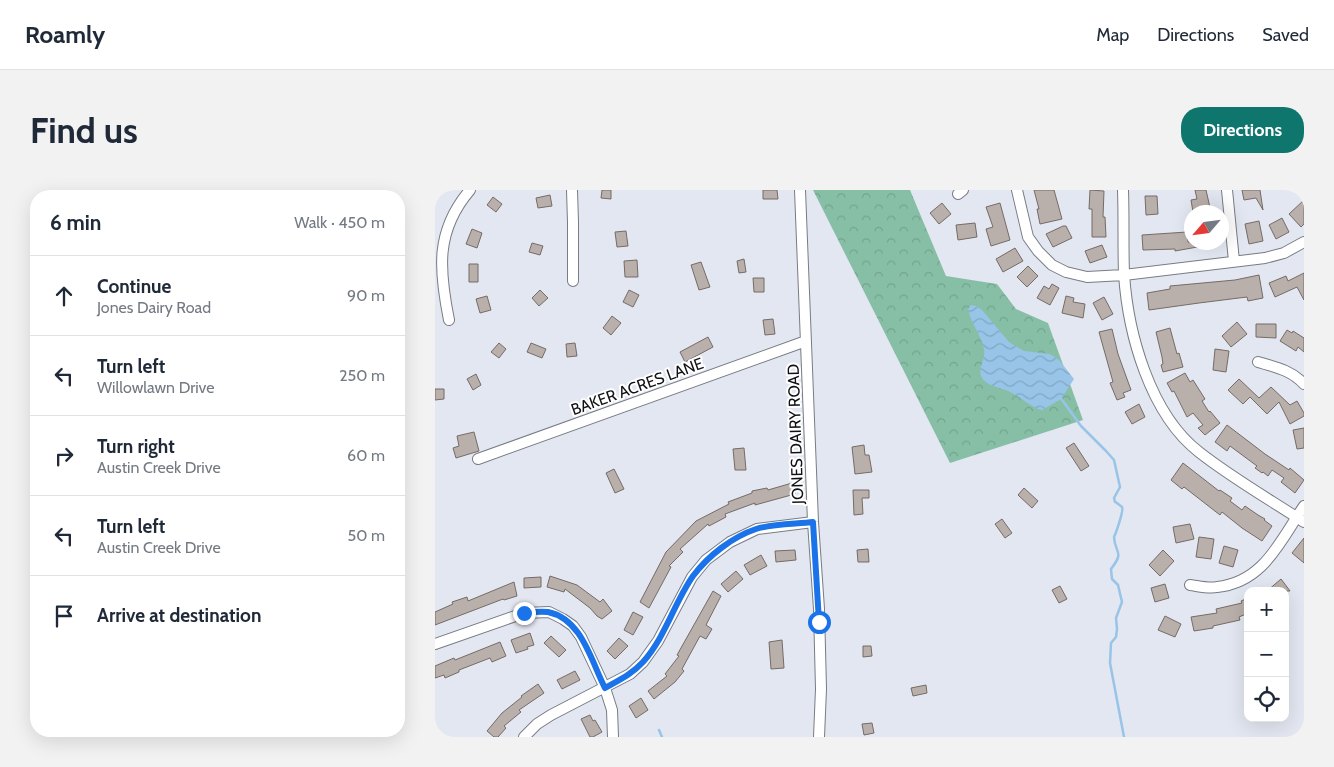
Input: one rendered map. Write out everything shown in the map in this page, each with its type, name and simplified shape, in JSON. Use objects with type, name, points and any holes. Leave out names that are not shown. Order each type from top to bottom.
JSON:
[{"type":"street","points":[[449,320],[443,288],[440,236],[470,190]]},
{"type":"street","points":[[572,190],[573,281]]},
{"type":"street","name":"JONES DAIRY ROAD","points":[[800,190],[813,522],[819,622],[821,689],[819,737]]},
{"type":"street","points":[[1017,190],[1028,237],[1038,251],[1052,265],[1066,272],[1087,278],[1265,258],[1284,254],[1304,242]]},
{"type":"street","points":[[1123,190],[1125,275],[1131,323],[1144,370],[1155,398],[1172,424],[1198,451],[1300,520]]},
{"type":"street","points":[[1227,190],[1234,261]]},
{"type":"street","name":"BAKER ACRES LANE","points":[[478,459],[806,341]]},
{"type":"street","points":[[1258,362],[1284,369],[1304,384]]},
{"type":"street","points":[[1190,585],[1216,588],[1237,582],[1262,568],[1300,520],[1304,506]]},
{"type":"street","points":[[525,737],[537,724],[551,714],[630,674],[643,662],[658,642],[692,577],[706,560],[730,542],[757,528],[813,522]]},
{"type":"street","points":[[435,644],[524,613],[549,612],[573,626],[581,637],[605,688],[612,710],[613,737]]},
{"type":"green space","points":[[813,190],[910,190],[946,276],[997,284],[1016,309],[1048,323],[1083,420],[950,463]]},
{"type":"water","points":[[971,305],[982,310],[1009,342],[1024,351],[1050,354],[1059,360],[1074,379],[1061,399],[1042,410],[1012,393],[989,384],[983,379],[980,373],[984,349],[969,314],[968,309]]},
{"type":"building","points":[[602,190],[611,190],[611,199],[601,198]]},
{"type":"building","points":[[763,190],[777,190],[778,199],[763,199]]},
{"type":"building","points":[[1034,190],[1054,190],[1062,219],[1040,224],[1037,209],[1039,209]]},
{"type":"building","points":[[1090,190],[1104,191],[1103,217],[1105,217],[1106,237],[1092,237],[1092,209],[1089,209]]},
{"type":"building","points":[[1195,190],[1206,190],[1209,205],[1192,205],[1191,200],[1197,199]]},
{"type":"building","points":[[1242,190],[1260,190],[1263,210],[1256,198],[1244,200]]},
{"type":"building","points":[[550,195],[552,206],[538,208],[536,198]]},
{"type":"building","points":[[1145,196],[1157,196],[1158,214],[1146,215]]},
{"type":"building","points":[[493,197],[502,204],[496,212],[487,205]]},
{"type":"building","points":[[1304,200],[1304,224],[1301,227],[1289,214]]},
{"type":"building","points":[[942,203],[951,214],[939,224],[930,213]]},
{"type":"building","points":[[1000,203],[1010,240],[991,246],[986,229],[993,227],[986,207]]},
{"type":"building","points":[[1282,218],[1289,232],[1276,239],[1269,225]]},
{"type":"building","points":[[1259,221],[1263,241],[1249,244],[1245,224]]},
{"type":"building","points":[[975,223],[977,237],[958,240],[956,225]]},
{"type":"building","points":[[1066,226],[1072,238],[1053,247],[1046,234]]},
{"type":"building","points":[[472,229],[482,233],[477,248],[466,244]]},
{"type":"building","points":[[626,231],[628,246],[617,247],[615,232]]},
{"type":"building","points":[[1184,232],[1184,249],[1143,250],[1142,235]]},
{"type":"building","points":[[532,243],[543,246],[540,255],[529,252]]},
{"type":"building","points":[[1102,245],[1107,257],[1090,263],[1085,251]]},
{"type":"building","points":[[1015,248],[1023,261],[1003,272],[996,259]]},
{"type":"building","points":[[744,259],[746,272],[739,273],[737,261]]},
{"type":"building","points":[[637,260],[638,277],[625,277],[624,261]]},
{"type":"building","points":[[701,262],[710,287],[699,290],[691,265]]},
{"type":"building","points":[[469,264],[478,264],[478,282],[469,282]]},
{"type":"building","points":[[1028,266],[1038,276],[1027,287],[1017,277]]},
{"type":"building","points":[[1304,273],[1304,300],[1297,287],[1275,297],[1269,283],[1286,276],[1288,281]]},
{"type":"building","points":[[1259,275],[1263,298],[1248,301],[1247,297],[1149,310],[1147,293],[1170,289],[1170,286],[1235,280]]},
{"type":"building","points":[[753,278],[764,278],[764,292],[754,292]]},
{"type":"building","points":[[1052,284],[1059,288],[1050,305],[1037,298],[1044,286],[1049,289]]},
{"type":"building","points":[[540,290],[548,298],[539,306],[532,298]]},
{"type":"building","points":[[629,290],[639,295],[633,307],[623,302]]},
{"type":"building","points":[[487,296],[491,310],[480,313],[476,299]]},
{"type":"building","points":[[1066,296],[1074,298],[1073,302],[1085,304],[1083,318],[1062,313]]},
{"type":"building","points":[[1104,297],[1113,314],[1102,320],[1093,303]]},
{"type":"building","points":[[612,316],[621,323],[611,335],[603,328]]},
{"type":"building","points":[[773,319],[775,334],[765,335],[763,320]]},
{"type":"building","points":[[1237,322],[1247,334],[1231,347],[1222,336]]},
{"type":"building","points":[[1256,324],[1276,324],[1276,338],[1256,337]]},
{"type":"building","points":[[1170,328],[1177,354],[1179,353],[1183,367],[1163,372],[1161,365],[1163,364],[1162,357],[1156,332]]},
{"type":"building","points":[[1112,329],[1118,354],[1131,390],[1123,393],[1125,397],[1117,400],[1110,383],[1113,382],[1099,332]]},
{"type":"building","points":[[1287,330],[1292,333],[1293,331],[1304,338],[1304,352],[1298,347],[1296,351],[1280,341]]},
{"type":"building","points":[[708,337],[713,347],[685,362],[680,352]]},
{"type":"building","points":[[499,343],[506,349],[499,358],[491,352]]},
{"type":"building","points":[[531,343],[546,349],[542,358],[527,352]]},
{"type":"building","points":[[575,343],[577,356],[567,357],[566,344]]},
{"type":"building","points":[[1215,349],[1229,351],[1226,372],[1213,370]]},
{"type":"building","points":[[1185,373],[1190,382],[1193,380],[1205,399],[1202,401],[1209,412],[1220,423],[1205,435],[1198,428],[1203,425],[1193,413],[1187,417],[1174,391],[1172,392],[1167,383]]},
{"type":"building","points":[[476,374],[481,385],[473,390],[467,379]]},
{"type":"building","points":[[1239,379],[1259,398],[1271,387],[1290,405],[1297,401],[1304,416],[1290,424],[1279,402],[1267,414],[1250,397],[1243,404],[1228,390]]},
{"type":"building","points":[[435,389],[444,389],[444,399],[435,400]]},
{"type":"building","points":[[1139,404],[1145,417],[1132,424],[1125,412]]},
{"type":"building","points":[[1227,425],[1265,454],[1289,470],[1290,468],[1304,480],[1295,493],[1281,482],[1284,478],[1272,470],[1268,476],[1255,468],[1257,466],[1230,446],[1227,451],[1215,442]]},
{"type":"building","points":[[1304,428],[1304,448],[1297,449],[1293,430]]},
{"type":"building","points":[[474,432],[479,451],[456,458],[453,448],[459,446],[457,436]]},
{"type":"building","points":[[1074,443],[1089,466],[1081,471],[1066,448]]},
{"type":"building","points":[[864,445],[865,455],[869,455],[872,472],[855,474],[852,447]]},
{"type":"building","points":[[744,448],[746,470],[735,470],[733,449]]},
{"type":"building","points":[[1183,463],[1219,491],[1232,498],[1230,501],[1242,510],[1245,506],[1265,519],[1272,526],[1262,541],[1222,512],[1220,515],[1184,487],[1182,489],[1171,480]]},
{"type":"building","points":[[614,469],[624,489],[615,493],[606,473]]},
{"type":"building","points":[[792,483],[795,494],[755,505],[755,503],[725,514],[726,517],[709,526],[708,524],[680,549],[683,552],[669,566],[671,567],[649,608],[640,602],[666,552],[696,521],[729,504],[728,502],[752,493],[752,491],[767,488],[768,490]]},
{"type":"building","points":[[1024,488],[1038,501],[1032,508],[1018,495]]},
{"type":"building","points":[[853,490],[869,490],[869,498],[862,498],[863,514],[854,515]]},
{"type":"building","points":[[1002,519],[1012,533],[1005,538],[995,524]]},
{"type":"building","points":[[1190,524],[1194,539],[1176,543],[1173,527]]},
{"type":"building","points":[[1199,537],[1214,539],[1211,559],[1196,557]]},
{"type":"building","points":[[1304,538],[1304,563],[1292,553]]},
{"type":"building","points":[[1224,546],[1238,550],[1233,567],[1219,563]]},
{"type":"building","points":[[868,549],[869,562],[858,562],[857,550]]},
{"type":"building","points":[[795,550],[796,560],[776,562],[775,551]]},
{"type":"building","points":[[1163,550],[1174,561],[1160,576],[1149,565]]},
{"type":"building","points":[[761,555],[767,566],[750,575],[744,565]]},
{"type":"building","points":[[736,571],[743,579],[728,592],[721,584]]},
{"type":"building","points":[[550,576],[577,585],[600,602],[603,599],[612,611],[602,619],[565,589],[564,592],[547,587]]},
{"type":"building","points":[[541,577],[541,587],[524,588],[524,578]]},
{"type":"building","points":[[1281,579],[1287,587],[1272,587]]},
{"type":"building","points":[[514,582],[517,596],[503,599],[435,625],[435,612],[453,604],[452,602],[467,597],[468,601]]},
{"type":"building","points":[[1165,584],[1169,598],[1155,602],[1151,588]]},
{"type":"building","points":[[1060,586],[1067,599],[1059,603],[1052,590]]},
{"type":"building","points":[[713,591],[721,596],[706,625],[712,629],[706,639],[700,636],[682,669],[684,671],[675,682],[654,699],[648,691],[667,676],[665,674],[679,656],[677,655]]},
{"type":"building","points":[[1244,600],[1244,615],[1239,617],[1240,620],[1213,626],[1213,628],[1194,631],[1191,617],[1217,613],[1216,609],[1242,603],[1241,601]]},
{"type":"building","points":[[633,612],[643,617],[633,635],[624,630]]},
{"type":"building","points":[[1165,616],[1181,624],[1175,637],[1158,630]]},
{"type":"building","points":[[530,633],[534,645],[516,653],[511,640]]},
{"type":"building","points":[[551,636],[566,650],[559,657],[544,643]]},
{"type":"building","points":[[619,638],[628,646],[615,659],[607,651]]},
{"type":"building","points":[[782,640],[784,668],[771,669],[769,642]]},
{"type":"building","points":[[500,642],[506,656],[492,662],[490,658],[459,670],[459,672],[445,678],[444,675],[435,678],[435,666]]},
{"type":"building","points":[[863,646],[871,646],[872,656],[863,657]]},
{"type":"building","points":[[575,671],[580,680],[562,689],[557,680]]},
{"type":"building","points":[[538,684],[544,693],[519,710],[521,712],[504,726],[506,728],[498,737],[494,737],[487,731],[502,713]]},
{"type":"building","points":[[926,685],[927,693],[913,696],[911,688]]},
{"type":"building","points":[[641,698],[648,710],[636,718],[629,706]]},
{"type":"building","points":[[590,715],[602,732],[593,737],[590,737],[581,719]]},
{"type":"building","points":[[872,723],[874,733],[864,735],[862,724]]},
{"type":"waterway","points":[[1060,397],[1081,426],[1114,460],[1120,487],[1114,498],[1115,502],[1122,507],[1114,537],[1118,559],[1111,569],[1112,579],[1118,585],[1122,602],[1116,618],[1116,637],[1111,643],[1110,663],[1124,737]]},
{"type":"waterway","points":[[659,730],[662,737]]},
{"type":"route","points":[[524,613],[549,612],[573,626],[581,637],[605,688],[630,674],[643,662],[658,642],[692,577],[706,560],[730,542],[757,528],[813,522],[819,622]]}]
